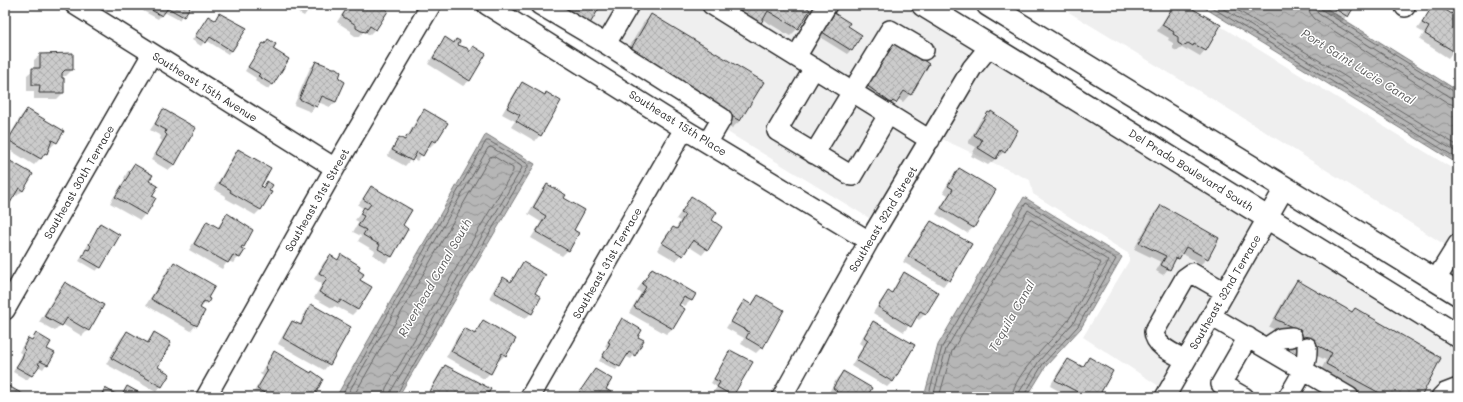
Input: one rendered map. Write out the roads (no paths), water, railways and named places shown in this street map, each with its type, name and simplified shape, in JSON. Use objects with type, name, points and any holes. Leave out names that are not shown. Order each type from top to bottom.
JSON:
[{"type":"main road","name":"Del Prado Boulevard South","points":[[923,5],[1205,177],[1458,336]]},
{"type":"main road","points":[[988,5],[1458,294]]},
{"type":"main road","points":[[990,46],[1045,40]]},
{"type":"street","name":"Southeast 15th Avenue","points":[[75,5],[335,168]]},
{"type":"street","name":"Southeast 31st Street","points":[[206,397],[335,168],[431,5]]},
{"type":"street","name":"Southeast 15th Place","points":[[487,5],[684,129],[708,142],[869,241]]},
{"type":"street","points":[[540,5],[606,44],[722,118],[708,142]]},
{"type":"street","points":[[606,44],[629,5]]},
{"type":"street","points":[[712,5],[930,140]]},
{"type":"street","points":[[796,57],[827,5]]},
{"type":"street","points":[[814,154],[890,30],[924,50]]},
{"type":"street","name":"Southeast 32nd Street","points":[[782,397],[869,241],[972,68],[990,46]]},
{"type":"street","name":"Southeast 30th Terrace","points":[[5,310],[152,54]]},
{"type":"street","points":[[814,68],[777,131],[852,176],[888,115]]},
{"type":"street","name":"Southeast 31st Terrace","points":[[530,397],[684,129]]},
{"type":"street","name":"Southeast 32nd Terrace","points":[[1165,397],[1285,187]]},
{"type":"street","points":[[1435,280],[1458,244]]},
{"type":"street","points":[[1186,360],[1158,344],[1154,338],[1154,332],[1185,278],[1192,273],[1225,292]]},
{"type":"street","points":[[1211,316],[1349,397]]},
{"type":"street","points":[[1244,397],[1221,384],[1248,337]]},
{"type":"street","points":[[1266,348],[1282,338],[1299,342],[1308,356],[1303,371],[1288,397]]},
{"type":"street","points":[[1441,397],[1445,393],[1458,388]]},
{"type":"water","name":"Port Saint Lucie Canal","points":[[1200,5],[1321,5],[1458,91],[1458,164]]},
{"type":"water","name":"Riverhead Canal South","points":[[486,134],[535,164],[398,397],[336,397]]},
{"type":"water","name":"Tequila Canal","points":[[1024,197],[1122,257],[1081,328],[1046,366],[1027,397],[924,397],[938,345]]}]
